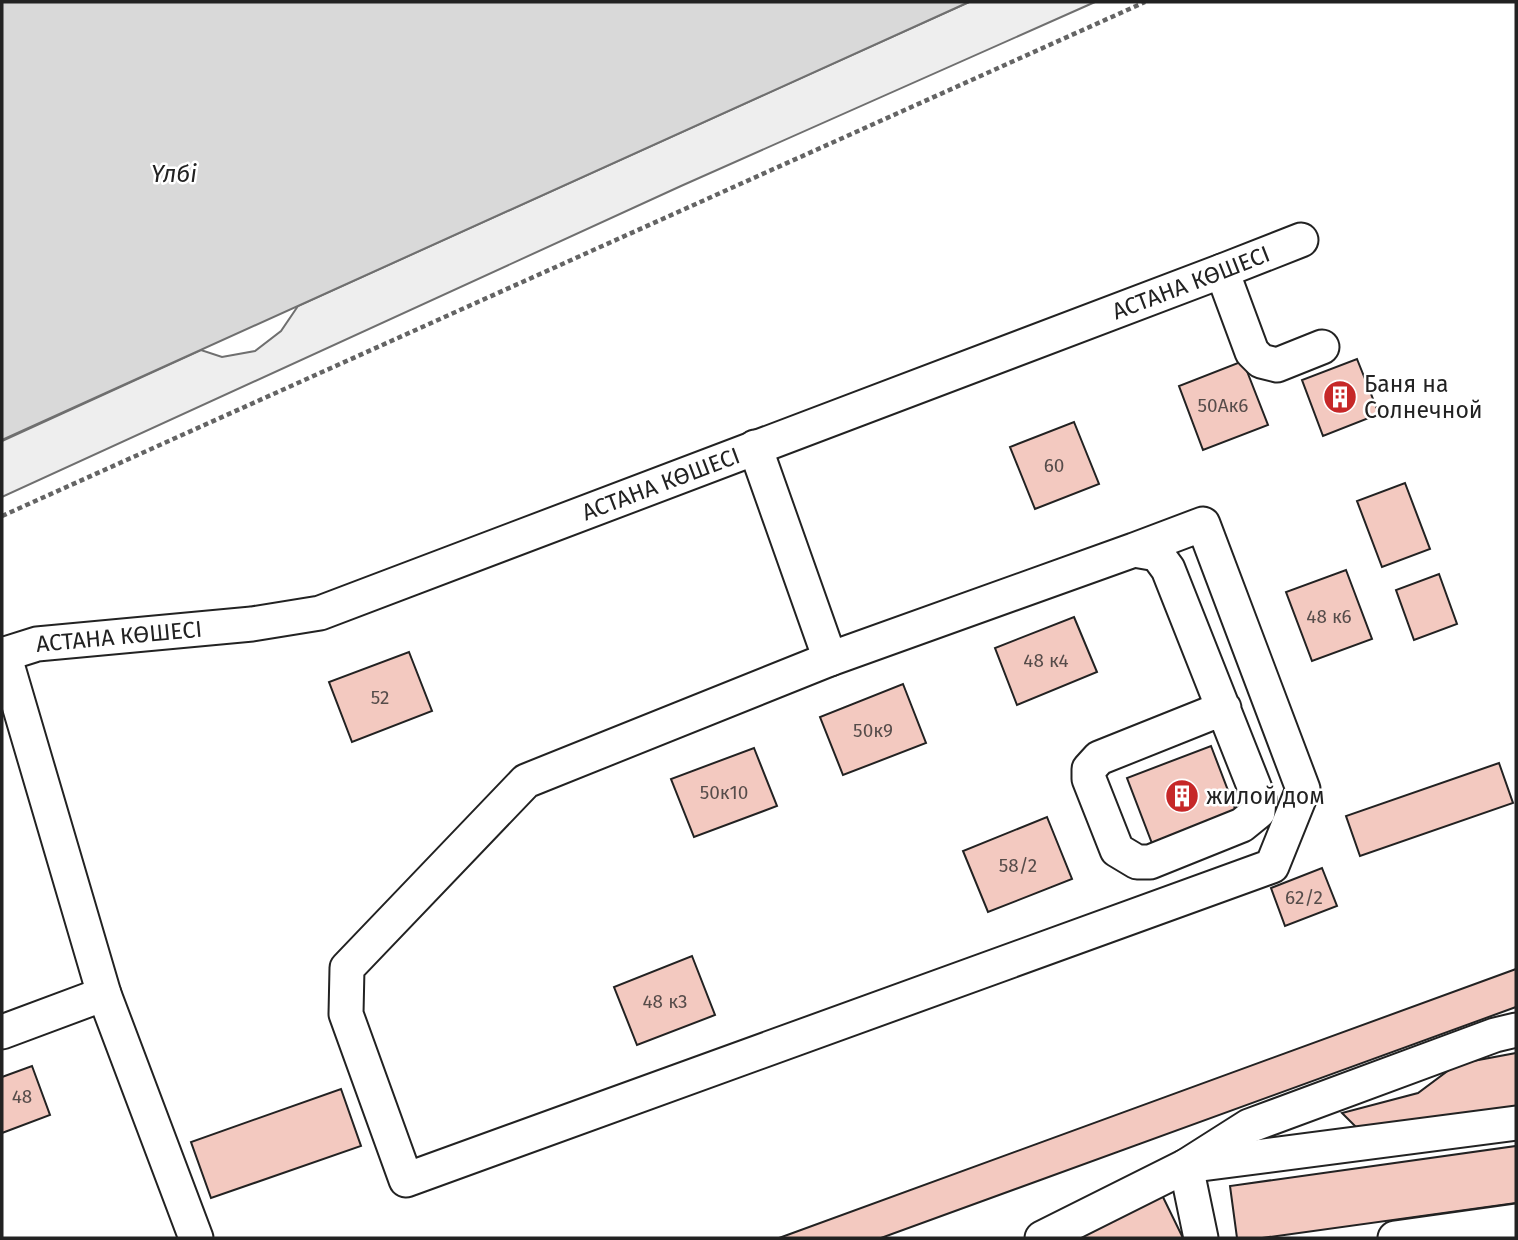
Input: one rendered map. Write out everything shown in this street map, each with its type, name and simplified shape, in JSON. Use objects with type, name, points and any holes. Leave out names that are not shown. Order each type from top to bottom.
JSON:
[{"type":"street","name":"АСТАНА КӨШЕСІ","points":[[3,654],[37,644],[252,624],[320,612],[1301,240]]},
{"type":"street","points":[[1222,271],[1252,352],[1261,361],[1277,365],[1322,347]]},
{"type":"street","points":[[755,447],[831,659]]},
{"type":"street","points":[[1203,524],[1303,789],[1272,866],[406,1180],[346,1014],[347,968],[526,782],[831,659],[1203,524]]},
{"type":"street","points":[[1134,550],[1157,554],[1168,569],[1224,708],[1259,799],[1258,812],[1242,825],[1150,862],[1137,862],[1117,850],[1089,779],[1089,769],[1099,758],[1224,708]]},
{"type":"street","points":[[3,654],[104,994],[196,1238]]},
{"type":"street","points":[[2,1032],[104,994]]},
{"type":"street","points":[[1042,1238],[1186,1166],[1249,1126],[1495,1035],[1516,1030]]},
{"type":"street","points":[[1186,1166],[1516,1123]]},
{"type":"street","points":[[1186,1166],[1201,1238]]},
{"type":"street","points":[[1395,1238],[1516,1221]]},
{"type":"path","points":[[2,516],[1145,2]]},
{"type":"shaded area","points":[[969,2],[1095,2],[681,186],[2,497],[2,441],[201,350],[222,357],[255,351],[281,331],[298,306]]},
{"type":"water","name":"Үлбі","points":[[2,2],[969,2],[2,440]]},
{"type":"building","name":"Баня на Солнечной","points":[[1357,359],[1379,414],[1323,436],[1302,380]]},
{"type":"building","points":[[1243,361],[1268,425],[1203,450],[1179,386]]},
{"type":"building","points":[[1074,422],[1099,484],[1035,509],[1010,447]]},
{"type":"building","points":[[1405,483],[1430,549],[1382,567],[1357,501]]},
{"type":"building","points":[[1346,570],[1372,639],[1312,661],[1286,592]]},
{"type":"building","points":[[1439,574],[1457,624],[1414,640],[1396,590]]},
{"type":"building","points":[[1074,617],[1097,672],[1017,705],[995,648]]},
{"type":"building","points":[[409,652],[432,711],[352,742],[329,682]]},
{"type":"building","points":[[903,684],[926,743],[843,775],[820,717]]},
{"type":"building","name":"жилой дом","points":[[1211,746],[1237,814],[1153,846],[1127,778]]},
{"type":"building","points":[[754,748],[777,806],[694,837],[671,779]]},
{"type":"building","points":[[1499,763],[1513,803],[1360,856],[1346,816]]},
{"type":"building","points":[[1047,817],[1072,879],[988,912],[963,851]]},
{"type":"building","points":[[1322,868],[1337,906],[1285,926],[1271,888]]},
{"type":"building","points":[[692,956],[715,1015],[637,1045],[614,987]]},
{"type":"building","points":[[1516,969],[1516,1007],[881,1238],[779,1238]]},
{"type":"building","points":[[1516,1053],[1516,1112],[1363,1134],[1342,1113],[1418,1093],[1457,1064]]},
{"type":"building","points":[[32,1066],[50,1115],[2,1133],[2,1077]]},
{"type":"building","points":[[341,1089],[361,1146],[211,1198],[191,1142]]},
{"type":"building","points":[[1516,1146],[1516,1203],[1262,1238],[1237,1238],[1230,1186]]},
{"type":"building","points":[[1161,1193],[1183,1238],[1067,1238]]},
{"type":"place","name":"Баня на Солнечной","points":[[1340,397]]},
{"type":"place","name":"жилой дом","points":[[1182,796]]}]
